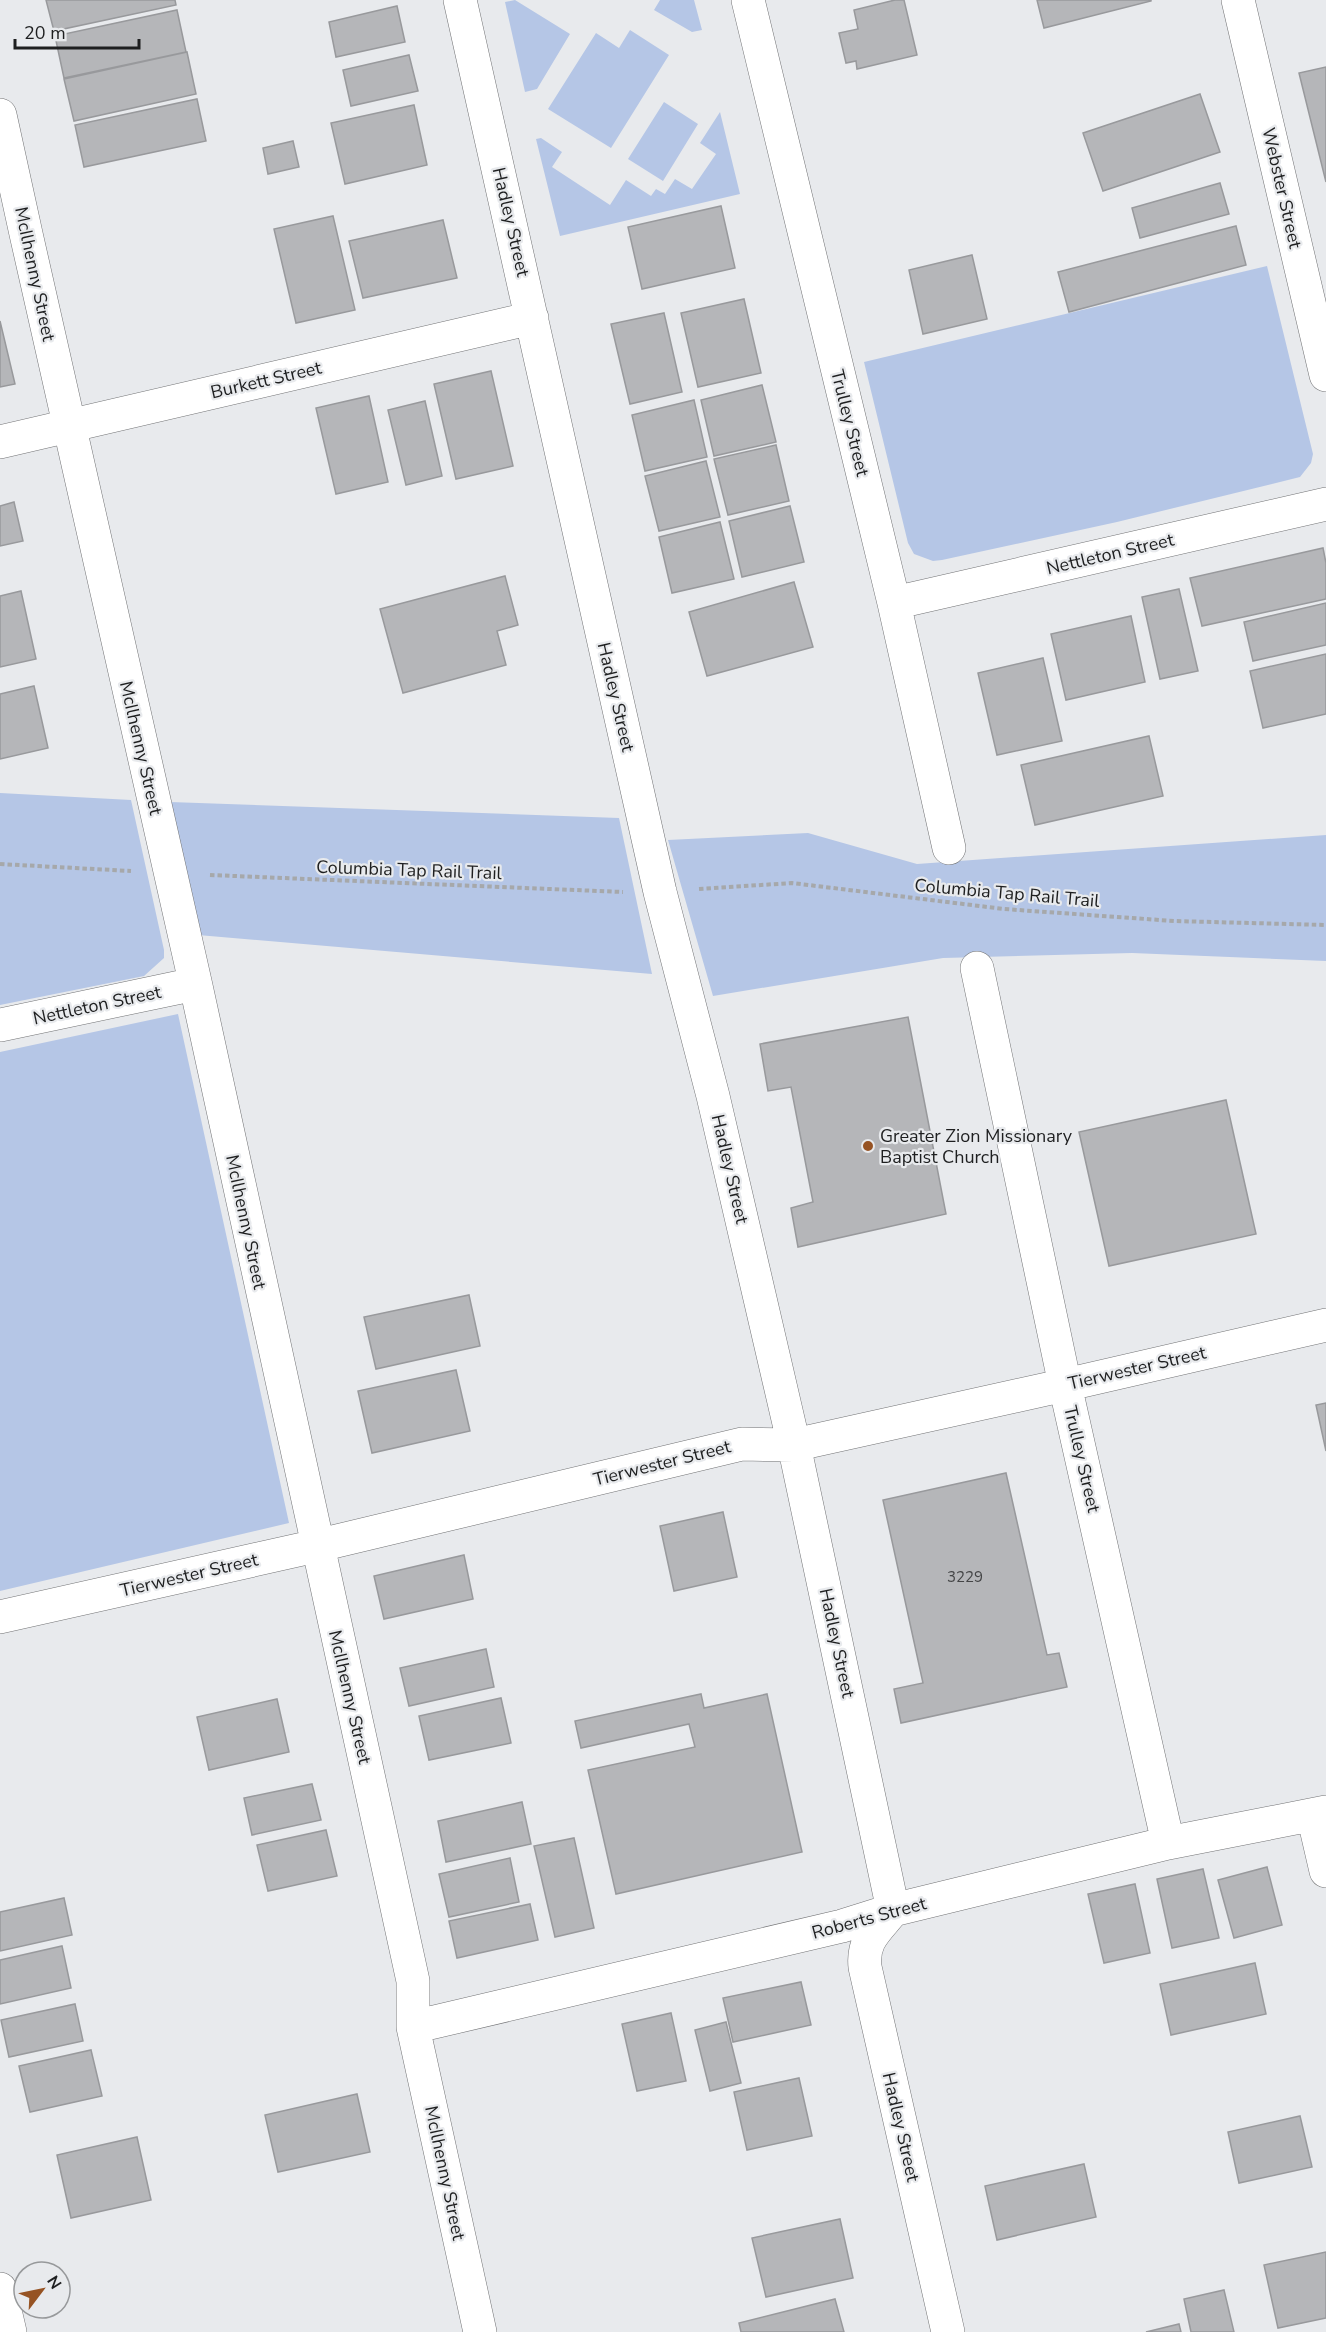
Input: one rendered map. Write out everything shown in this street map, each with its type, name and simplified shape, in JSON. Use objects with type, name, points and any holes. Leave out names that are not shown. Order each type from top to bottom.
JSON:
[{"type":"street","name":"Hadley Street","points":[[460,0],[660,892],[713,1096],[794,1444],[893,1910],[867,1942],[864,1955],[865,1967],[948,2332]]},
{"type":"street","name":"Trulley Street","points":[[748,0],[894,603],[949,848]]},
{"type":"street","name":"Webster Street","points":[[1238,0],[1326,375]]},
{"type":"street","name":"McIlhenny Street","points":[[0,115],[68,427],[195,984],[316,1546],[413,1981],[413,2027],[480,2332]]},
{"type":"street","name":"Burkett Street","points":[[0,442],[532,318]]},
{"type":"street","name":"Nettleton Street","points":[[894,603],[1326,504]]},
{"type":"street","name":"Trulley Street","points":[[977,968],[1065,1385],[1168,1843]]},
{"type":"street","name":"Nettleton Street","points":[[0,1025],[195,984]]},
{"type":"street","name":"Tierwester Street","points":[[0,1617],[316,1546],[742,1444],[794,1444],[1065,1385],[1326,1324]]},
{"type":"street","name":"Roberts Street","points":[[413,2027],[830,1929],[893,1910],[1168,1843],[1319,1814]]},
{"type":"street","points":[[1319,1814],[1326,1871]]},
{"type":"street","points":[[0,2289],[10,2332]]},
{"type":"path","points":[[0,864],[133,872]]},
{"type":"path","name":"Columbia Tap Rail Trail","points":[[208,875],[630,892]]},
{"type":"path","name":"Columbia Tap Rail Trail","points":[[698,889],[792,883],[1004,909],[1174,921],[1326,925]]},
{"type":"shaded area","points":[[515,0],[570,34],[537,89],[525,92],[505,2]]},
{"type":"shaded area","points":[[660,0],[694,0],[702,30],[692,32],[654,10]]},
{"type":"shaded area","points":[[630,30],[669,55],[611,148],[548,109],[596,33],[619,48]]},
{"type":"shaded area","points":[[664,102],[698,124],[663,181],[628,159]]},
{"type":"shaded area","points":[[720,112],[740,194],[560,236],[536,139],[541,138],[562,152],[552,167],[610,205],[626,180],[651,196],[656,189],[665,194],[675,179],[692,189],[716,154],[700,143]]},
{"type":"shaded area","points":[[1267,266],[1313,454],[1311,463],[1300,477],[1117,522],[942,560],[933,561],[914,554],[908,543],[864,362]]},
{"type":"shaded area","points":[[0,793],[131,800],[164,950],[164,958],[144,976],[0,1005]]},
{"type":"shaded area","points":[[170,802],[619,818],[652,974],[198,935]]},
{"type":"shaded area","points":[[808,833],[917,864],[1326,835],[1326,961],[1132,953],[943,958],[713,996],[668,840]]},
{"type":"shaded area","points":[[178,1014],[289,1523],[0,1591],[0,1052]]},
{"type":"building","points":[[46,0],[175,0],[176,5],[54,31]]},
{"type":"building","points":[[904,0],[917,55],[857,69],[856,61],[846,63],[839,33],[858,29],[854,10]]},
{"type":"building","points":[[1037,0],[1151,0],[1151,1],[1044,28]]},
{"type":"building","points":[[397,6],[405,42],[336,57],[329,22]]},
{"type":"building","points":[[177,10],[186,52],[64,78],[55,36]]},
{"type":"building","points":[[187,52],[196,94],[74,121],[64,79]]},
{"type":"building","points":[[409,55],[418,91],[351,106],[343,70]]},
{"type":"building","points":[[1326,67],[1326,182],[1299,73]]},
{"type":"building","points":[[1200,94],[1220,152],[1103,191],[1083,133]]},
{"type":"building","points":[[197,99],[206,141],[84,167],[75,125]]},
{"type":"building","points":[[414,105],[427,165],[345,184],[331,123]]},
{"type":"building","points":[[293,141],[299,167],[268,174],[263,148]]},
{"type":"building","points":[[1220,183],[1229,214],[1140,238],[1132,208]]},
{"type":"building","points":[[721,206],[735,268],[642,289],[628,227]]},
{"type":"building","points":[[333,216],[355,310],[296,323],[274,229]]},
{"type":"building","points":[[443,220],[457,278],[363,298],[349,241]]},
{"type":"building","points":[[1236,226],[1246,265],[1069,312],[1058,272]]},
{"type":"building","points":[[972,255],[987,319],[923,334],[909,270]]},
{"type":"building","points":[[744,299],[761,373],[698,387],[681,313]]},
{"type":"building","points":[[664,313],[682,392],[630,404],[611,324]]},
{"type":"building","points":[[0,321],[15,384],[0,387]]},
{"type":"building","points":[[491,371],[513,466],[456,479],[434,384]]},
{"type":"building","points":[[762,385],[776,442],[714,456],[701,400]]},
{"type":"building","points":[[369,396],[388,482],[336,494],[316,408]]},
{"type":"building","points":[[694,400],[707,457],[645,471],[632,415]]},
{"type":"building","points":[[425,401],[442,476],[406,485],[388,410]]},
{"type":"building","points":[[776,445],[789,501],[728,515],[714,459]]},
{"type":"building","points":[[706,461],[720,517],[659,531],[645,476]]},
{"type":"building","points":[[14,502],[23,541],[0,546],[0,506]]},
{"type":"building","points":[[790,506],[804,562],[742,577],[729,521]]},
{"type":"building","points":[[720,522],[734,579],[672,593],[659,537]]},
{"type":"building","points":[[1323,548],[1326,563],[1326,599],[1202,626],[1190,578]]},
{"type":"building","points":[[505,576],[518,625],[497,631],[506,665],[403,693],[380,609]]},
{"type":"building","points":[[794,582],[813,647],[707,676],[689,612]]},
{"type":"building","points":[[1179,589],[1198,671],[1160,679],[1142,597]]},
{"type":"building","points":[[21,591],[36,659],[0,667],[0,596]]},
{"type":"building","points":[[1326,603],[1326,645],[1253,661],[1244,622]]},
{"type":"building","points":[[1131,616],[1145,682],[1066,700],[1051,634]]},
{"type":"building","points":[[1326,654],[1326,714],[1263,728],[1250,671]]},
{"type":"building","points":[[1043,658],[1062,741],[997,755],[978,673]]},
{"type":"building","points":[[34,686],[48,748],[0,759],[0,694]]},
{"type":"building","points":[[1149,736],[1163,796],[1035,825],[1021,765]]},
{"type":"building","name":"Greater Zion Missionary Baptist Church","points":[[908,1017],[946,1214],[798,1247],[791,1208],[813,1202],[791,1087],[768,1091],[760,1044]]},
{"type":"building","points":[[1226,1100],[1256,1234],[1109,1266],[1079,1132]]},
{"type":"building","points":[[469,1295],[480,1346],[376,1369],[364,1317]]},
{"type":"building","points":[[456,1370],[470,1431],[372,1453],[358,1391]]},
{"type":"building","points":[[1326,1403],[1326,1451],[1316,1405]]},
{"type":"building","points":[[1006,1473],[1047,1655],[1059,1653],[1067,1687],[901,1723],[894,1689],[923,1683],[883,1500]]},
{"type":"building","points":[[723,1512],[737,1577],[674,1591],[660,1526]]},
{"type":"building","points":[[464,1555],[473,1599],[384,1619],[374,1576]]},
{"type":"building","points":[[486,1649],[494,1687],[409,1706],[400,1668]]},
{"type":"building","points":[[701,1694],[704,1708],[767,1694],[802,1852],[616,1894],[588,1770],[695,1747],[689,1724],[581,1748],[575,1721]]},
{"type":"building","points":[[501,1698],[511,1743],[429,1760],[419,1716]]},
{"type":"building","points":[[277,1699],[289,1752],[209,1770],[197,1717]]},
{"type":"building","points":[[312,1784],[321,1820],[252,1835],[244,1798]]},
{"type":"building","points":[[522,1802],[531,1844],[446,1862],[438,1821]]},
{"type":"building","points":[[326,1830],[337,1876],[268,1891],[257,1845]]},
{"type":"building","points":[[574,1838],[594,1928],[555,1937],[534,1846]]},
{"type":"building","points":[[510,1858],[519,1902],[449,1917],[439,1874]]},
{"type":"building","points":[[1267,1867],[1282,1925],[1234,1938],[1218,1880]]},
{"type":"building","points":[[1203,1869],[1219,1938],[1172,1948],[1157,1879]]},
{"type":"building","points":[[1135,1884],[1150,1953],[1104,1963],[1088,1894]]},
{"type":"building","points":[[64,1898],[72,1935],[0,1951],[0,1912]]},
{"type":"building","points":[[530,1904],[538,1940],[457,1958],[449,1921]]},
{"type":"building","points":[[62,1946],[71,1988],[0,2004],[0,1960]]},
{"type":"building","points":[[1255,1963],[1266,2014],[1171,2035],[1160,1984]]},
{"type":"building","points":[[801,1982],[811,2025],[733,2042],[723,1998]]},
{"type":"building","points":[[75,2004],[83,2041],[9,2057],[1,2020]]},
{"type":"building","points":[[671,2013],[686,2081],[637,2091],[622,2024]]},
{"type":"building","points":[[726,2022],[741,2083],[710,2091],[695,2030]]},
{"type":"building","points":[[91,2050],[102,2096],[30,2112],[19,2066]]},
{"type":"building","points":[[799,2078],[812,2136],[747,2150],[734,2092]]},
{"type":"building","points":[[357,2094],[370,2152],[278,2172],[265,2115]]},
{"type":"building","points":[[1300,2116],[1312,2167],[1239,2183],[1228,2132]]},
{"type":"building","points":[[137,2137],[151,2200],[71,2218],[57,2155]]},
{"type":"building","points":[[1084,2164],[1096,2217],[997,2240],[985,2186]]},
{"type":"building","points":[[840,2219],[853,2278],[766,2297],[752,2238]]},
{"type":"building","points":[[1326,2252],[1326,2318],[1278,2328],[1264,2265]]},
{"type":"building","points":[[1224,2290],[1234,2332],[1191,2332],[1184,2299]]},
{"type":"building","points":[[835,2299],[844,2332],[741,2332],[739,2323]]},
{"type":"building","points":[[1179,2324],[1181,2332],[1146,2332]]},
{"type":"place","name":"Greater Zion Missionary Baptist Church","points":[[868,1146]]}]
